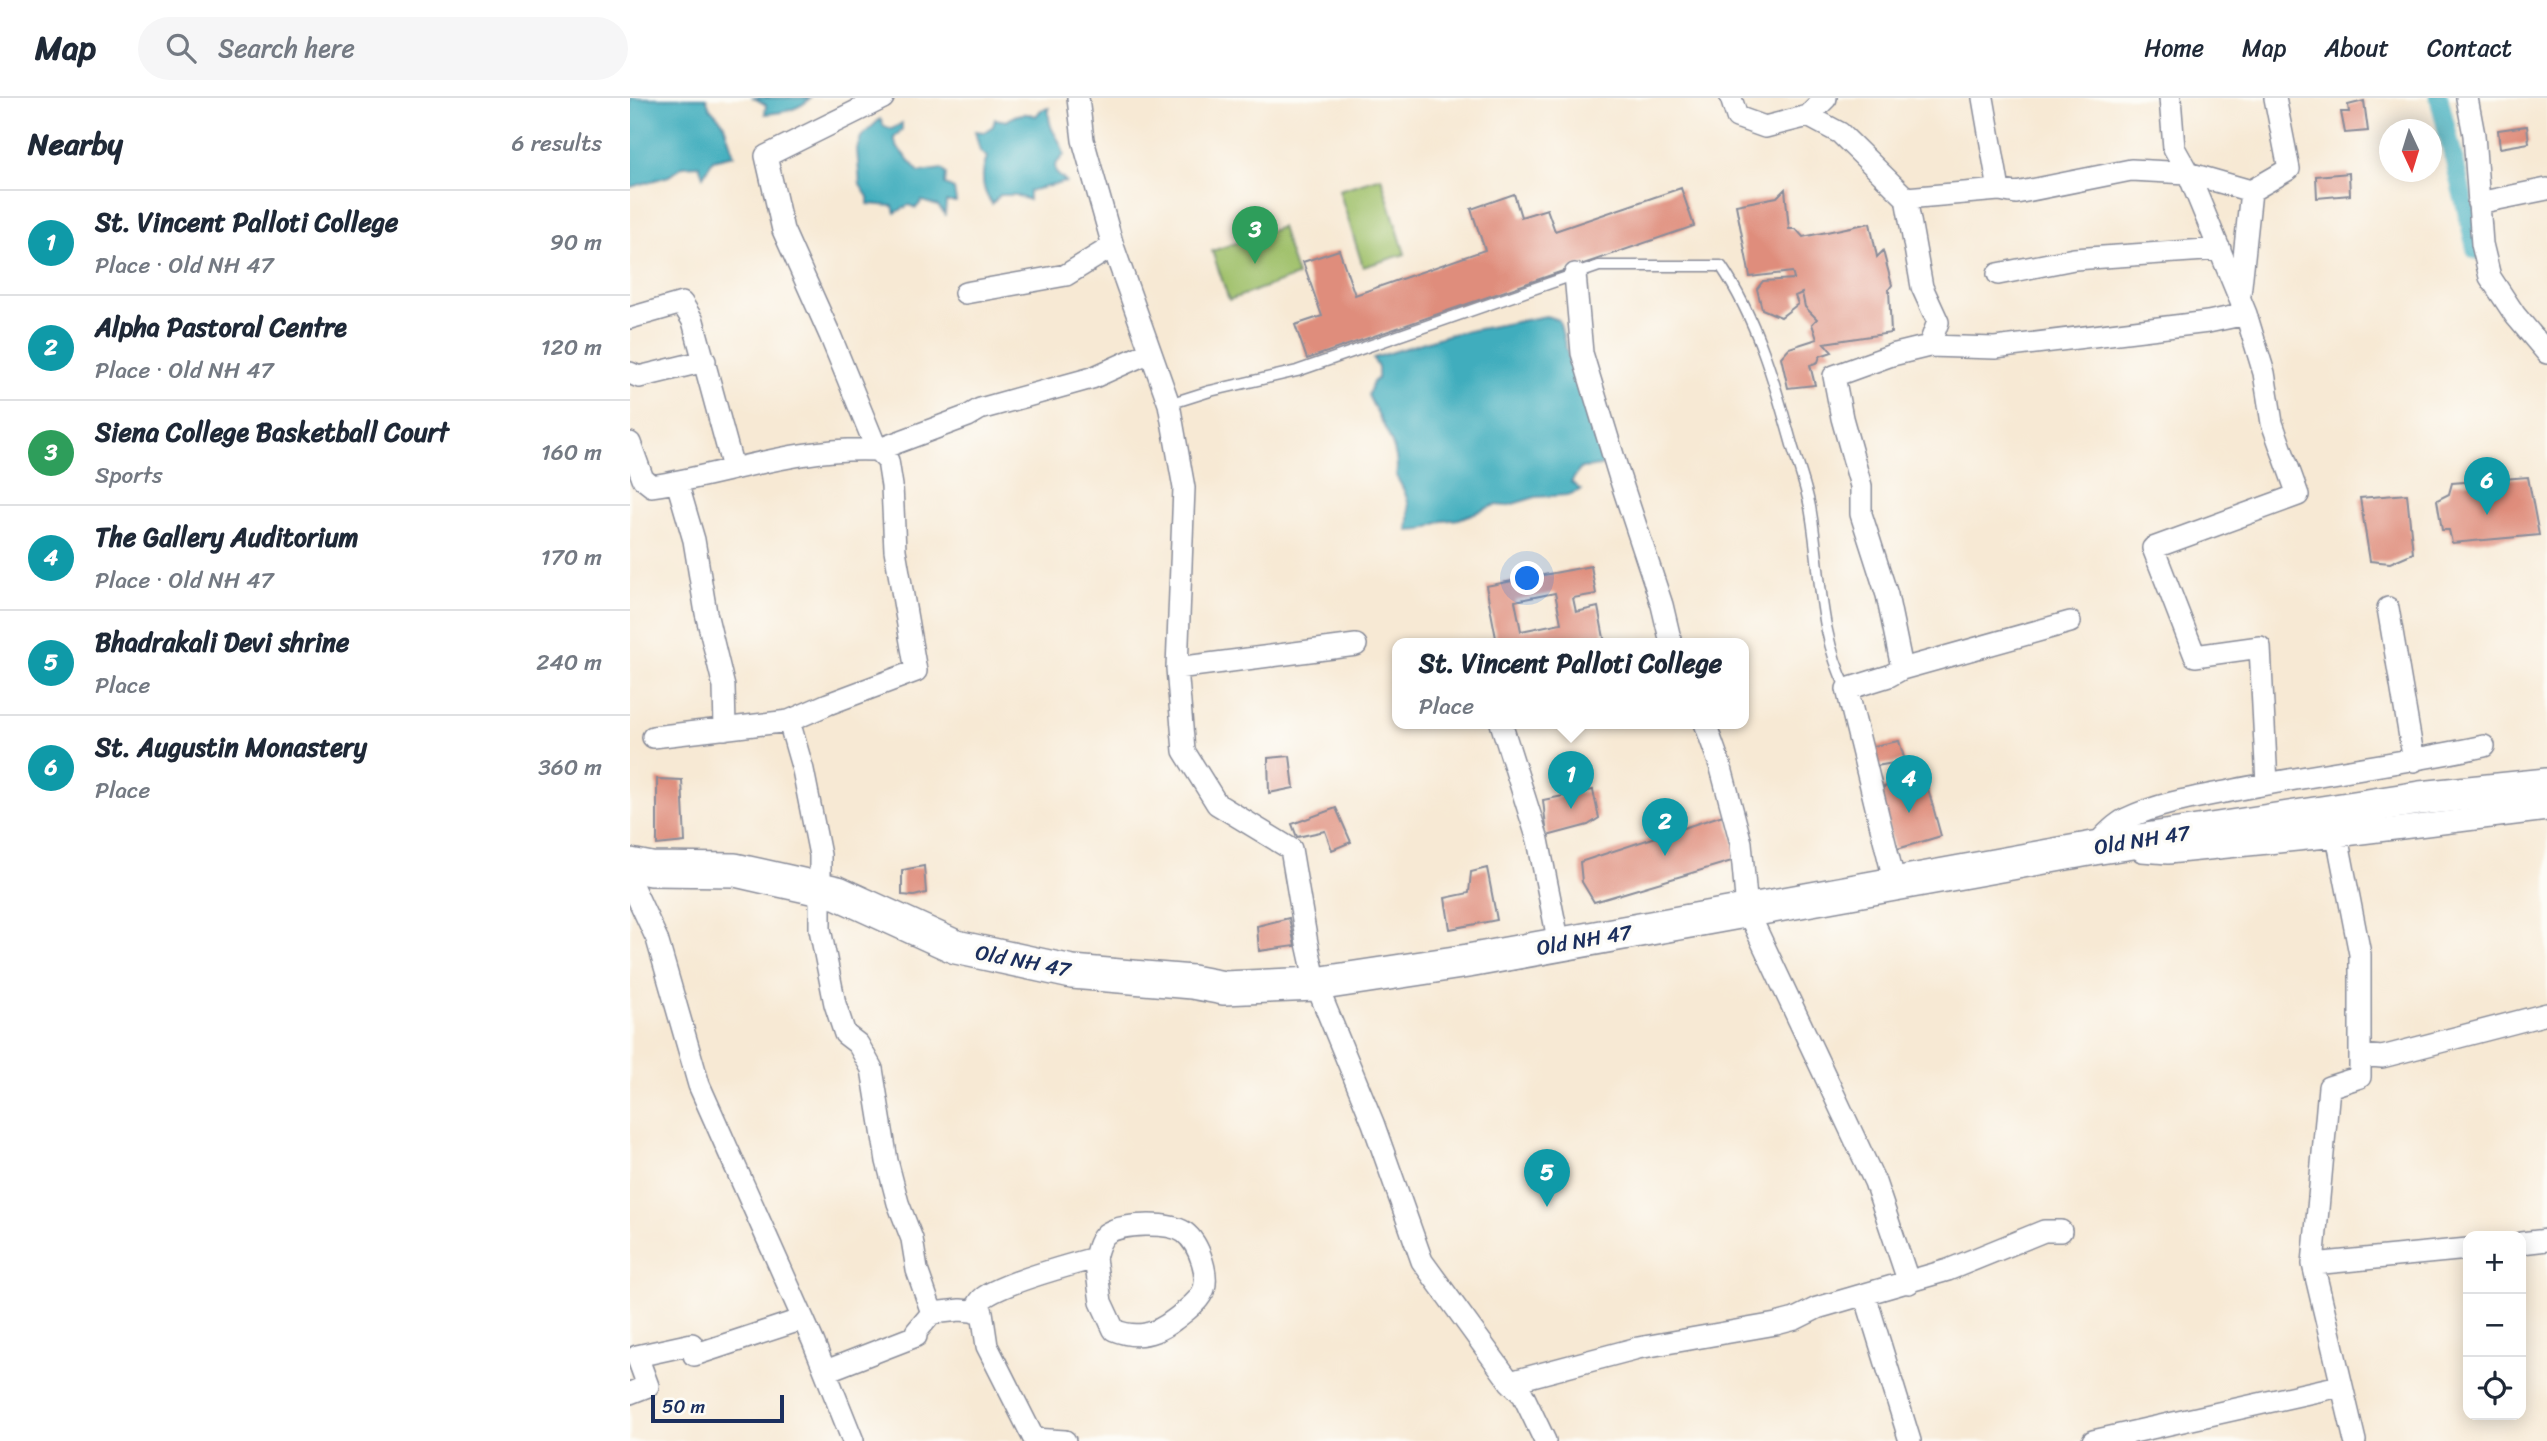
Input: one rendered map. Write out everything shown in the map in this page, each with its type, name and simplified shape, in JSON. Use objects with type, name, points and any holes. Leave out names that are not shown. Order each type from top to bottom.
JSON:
[{"type":"main road","name":"Old NH 47","points":[[630,865],[651,869],[735,870],[838,893],[956,947],[1072,972],[1192,982],[1224,988],[1317,984],[1468,961],[2094,848],[2420,798],[2547,785]]},
{"type":"street","points":[[653,737],[789,721],[916,671],[895,550],[888,461],[877,450],[783,230],[766,156],[883,98]]},
{"type":"street","points":[[1078,98],[1083,140],[1113,246],[1169,404],[1184,488],[1177,668],[1184,751],[1217,804],[1291,849],[1317,984],[1373,1123],[1422,1261],[1510,1382],[1523,1395],[1545,1441]]},
{"type":"street","points":[[1731,98],[1737,117],[1765,127],[1808,116],[1819,108],[1826,98]]},
{"type":"street","points":[[1983,98],[1999,190]]},
{"type":"street","points":[[2170,98],[2174,148],[2188,173],[2243,306],[2264,373],[2272,423],[2298,495],[2153,548],[2195,656],[2260,647],[2267,783]]},
{"type":"street","points":[[1906,198],[1999,190],[2016,193],[2130,170],[2188,173],[2251,191],[2289,169],[2275,98]]},
{"type":"street","points":[[2467,98],[2474,135],[2482,244],[2490,277],[2515,315],[2547,353]]},
{"type":"street","points":[[1808,116],[1840,133],[1906,198],[1922,287],[1938,322],[1929,346]]},
{"type":"street","points":[[2479,203],[2547,189]]},
{"type":"street","points":[[2243,306],[2251,191]]},
{"type":"street","points":[[965,293],[1066,275],[1113,246]]},
{"type":"street","points":[[1998,274],[2074,259],[2220,249]]},
{"type":"street","points":[[1575,274],[1581,354],[1662,604],[1670,638]]},
{"type":"street","points":[[630,318],[682,303],[693,321],[733,468]]},
{"type":"street","points":[[1902,669],[1887,595],[1861,514],[1861,486],[1842,418],[1834,376],[1892,355],[1929,346],[1995,348],[2207,322],[2243,306]]},
{"type":"street","points":[[632,457],[643,479],[652,486],[816,452],[877,450],[980,409],[1092,378],[1150,352]]},
{"type":"street","points":[[630,373],[639,377],[705,362]]},
{"type":"street","points":[[677,482],[694,540],[706,613],[724,687],[725,729]]},
{"type":"street","points":[[2388,608],[2414,761]]},
{"type":"street","points":[[1895,884],[1847,689],[1889,677],[1902,669],[2070,622]]},
{"type":"street","points":[[1177,668],[1356,645]]},
{"type":"street","points":[[789,721],[820,855],[820,929],[835,1004],[845,1034],[859,1044],[872,1069],[887,1161],[912,1239],[917,1270],[932,1313]]},
{"type":"street","points":[[1503,729],[1538,840],[1559,944]]},
{"type":"street","points":[[1707,729],[1721,768],[1741,843],[1747,910],[1875,1182],[1909,1283]]},
{"type":"street","points":[[2094,848],[2124,820],[2171,804],[2267,783],[2414,761],[2484,746]]},
{"type":"street","points":[[2094,848],[2168,853],[2337,836],[2547,810]]},
{"type":"street","points":[[2337,836],[2360,954],[2360,1077],[2329,1087],[2313,1265],[2355,1441]]},
{"type":"street","points":[[630,881],[639,924],[657,939],[699,1085],[803,1319],[853,1441]]},
{"type":"street","points":[[2360,1055],[2382,1057],[2547,1014]]},
{"type":"street","points":[[1142,1224],[1173,1228],[1184,1232],[1195,1245],[1206,1283],[1202,1295],[1170,1323],[1150,1334],[1128,1336],[1114,1330],[1101,1302],[1095,1258],[1105,1235],[1117,1229],[1142,1224]]},
{"type":"street","points":[[1510,1382],[1638,1348],[1776,1324],[1816,1308],[1948,1270],[2044,1231],[2061,1231]]},
{"type":"street","points":[[2526,1243],[2547,1241]]},
{"type":"street","points":[[2313,1265],[2463,1250]]},
{"type":"street","points":[[974,1312],[982,1298],[1008,1286],[1095,1258]]},
{"type":"street","points":[[1865,1295],[1910,1441]]},
{"type":"street","points":[[825,1371],[916,1336],[916,1332],[932,1313],[960,1310],[982,1312],[987,1346],[1034,1439],[1065,1441]]},
{"type":"street","points":[[630,1392],[648,1386],[637,1356],[692,1344],[694,1355],[803,1319]]},
{"type":"street","points":[[2093,1441],[2340,1386]]},
{"type":"lane","points":[[1169,404],[1210,391],[1297,371],[1599,266],[1721,266],[1732,281],[1772,372],[1810,505],[1823,606],[1835,667],[1847,689]]},
{"type":"green space","points":[[1381,177],[1405,254],[1363,267],[1339,190]]},
{"type":"green space","points":[[1281,227],[1297,276],[1229,300],[1212,251]]},
{"type":"water","points":[[630,98],[706,98],[710,108],[723,122],[734,155],[713,160],[703,176],[699,165],[683,166],[669,176],[631,187]]},
{"type":"water","points":[[754,98],[810,98],[795,108],[765,114],[766,105]]},
{"type":"water","points":[[1049,108],[1050,124],[1064,155],[1055,165],[1056,173],[1066,182],[1029,191],[1029,200],[1015,195],[1000,195],[992,204],[983,181],[987,157],[980,151],[975,131],[984,132],[993,126],[995,119],[1007,121],[1024,114],[1036,116],[1041,110]]},
{"type":"water","points":[[880,119],[884,126],[892,129],[902,123],[902,129],[894,138],[897,147],[919,172],[942,169],[946,174],[945,185],[954,189],[956,202],[946,202],[945,214],[938,206],[922,201],[916,208],[909,205],[895,213],[893,206],[868,204],[868,197],[860,185],[857,149],[861,137]]},
{"type":"water","points":[[1546,316],[1559,320],[1569,360],[1581,368],[1581,378],[1577,385],[1584,390],[1595,414],[1588,424],[1595,441],[1606,445],[1607,457],[1601,466],[1581,468],[1571,482],[1581,490],[1568,495],[1536,497],[1506,506],[1495,505],[1459,519],[1443,521],[1422,530],[1408,531],[1408,502],[1396,476],[1396,455],[1368,395],[1373,382],[1378,378],[1378,368],[1373,358],[1447,335]]},
{"type":"building","points":[[2364,101],[2368,131],[2345,133],[2341,112],[2349,112],[2348,105]]},
{"type":"building","points":[[2527,126],[2529,143],[2500,148],[2498,130]]},
{"type":"building","points":[[2349,173],[2350,195],[2317,198],[2316,176]]},
{"type":"building","points":[[1681,188],[1694,226],[1307,359],[1295,325],[1322,316],[1303,262],[1339,250],[1355,295],[1485,250],[1471,209],[1514,194],[1521,217],[1547,209],[1555,231]]},
{"type":"building","points":[[1785,189],[1789,229],[1796,229],[1803,237],[1870,223],[1877,257],[1883,251],[1892,285],[1889,289],[1891,333],[1824,343],[1832,352],[1820,356],[1818,362],[1810,365],[1815,385],[1788,388],[1781,357],[1789,348],[1817,339],[1812,324],[1817,319],[1805,307],[1802,293],[1795,296],[1798,304],[1781,317],[1762,309],[1757,289],[1763,281],[1794,279],[1792,272],[1750,277],[1736,205],[1777,197]]},
{"type":"building","points":[[2528,477],[2539,535],[2452,543],[2449,530],[2442,530],[2437,500],[2449,494],[2452,483]]},
{"type":"building","points":[[2407,494],[2413,553],[2390,563],[2370,561],[2360,498]]},
{"type":"building","points":[[1591,566],[1596,594],[1573,598],[1576,612],[1598,607],[1604,638],[1496,638],[1486,586]],"holes":[[[1555,593],[1561,623],[1521,631],[1515,601]]]},
{"type":"building","points":[[1899,741],[1905,761],[1876,766],[1873,746]]},
{"type":"building","points":[[1290,756],[1294,788],[1269,793],[1268,758]]},
{"type":"building","points":[[1924,774],[1941,836],[1894,850],[1878,789]]},
{"type":"building","points":[[657,779],[682,780],[685,842],[657,845]]},
{"type":"building","points":[[1593,790],[1599,818],[1588,825],[1547,836],[1543,800]]},
{"type":"building","points":[[1336,808],[1351,842],[1332,850],[1325,831],[1297,837],[1292,824]]},
{"type":"building","points":[[1726,814],[1736,851],[1732,861],[1594,902],[1582,882],[1580,862]]},
{"type":"building","points":[[924,866],[926,893],[902,895],[902,870]]},
{"type":"building","points":[[1487,868],[1497,920],[1450,929],[1445,898],[1469,893],[1471,872]]},
{"type":"building","points":[[1289,918],[1295,946],[1259,951],[1257,926]]},
{"type":"waterway","points":[[2439,98],[2476,250]]},
{"type":"place","name":"Siena College Basketball Court","points":[[1255,264]]},
{"type":"place","name":"St. Augustin Monastery","points":[[2487,515]]},
{"type":"place","name":"St. Vincent Palloti College","points":[[1571,809]]},
{"type":"place","name":"The Gallery Auditorium","points":[[1909,813]]},
{"type":"place","name":"Alpha Pastoral Centre","points":[[1665,856]]},
{"type":"place","name":"Bhadrakali Devi shrine","points":[[1547,1207]]}]
